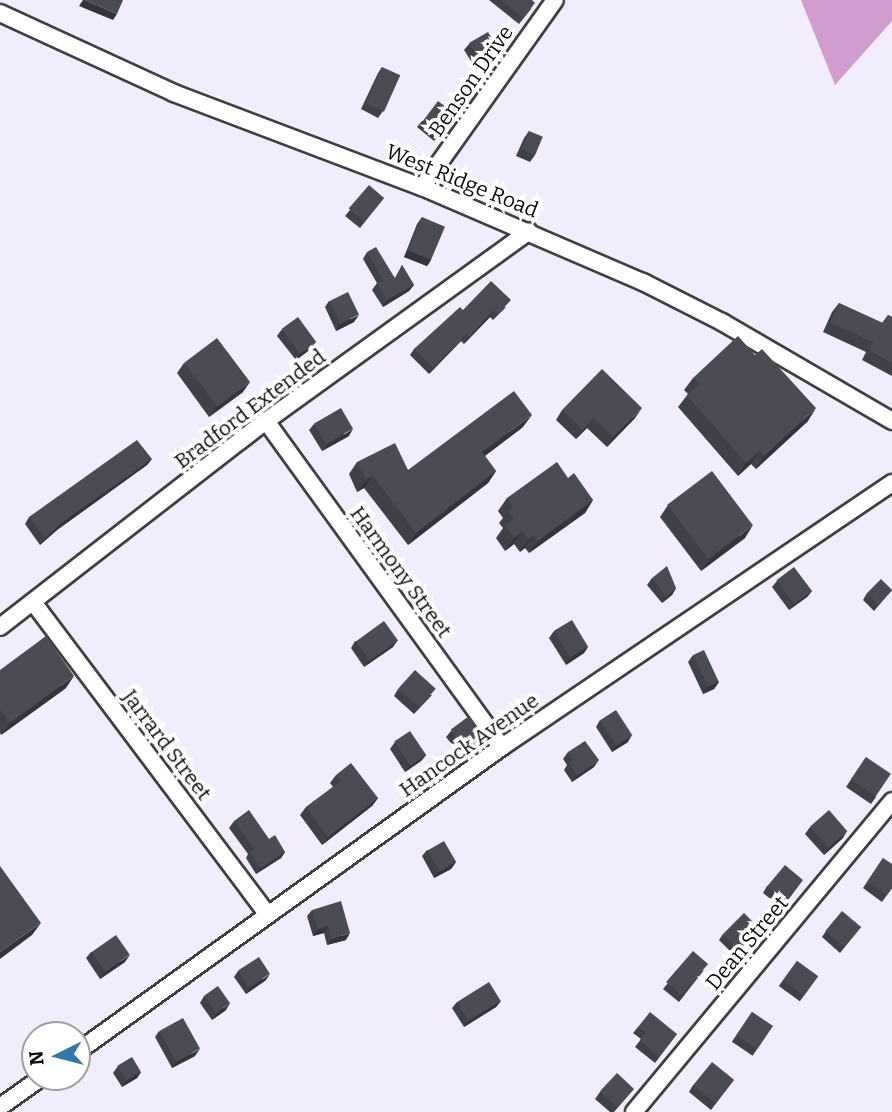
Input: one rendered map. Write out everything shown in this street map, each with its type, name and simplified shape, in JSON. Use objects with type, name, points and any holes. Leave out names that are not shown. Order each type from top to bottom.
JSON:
[{"type":"street","name":"Benson Drive","points":[[422,187],[555,0]]},
{"type":"street","name":"West Ridge Road","points":[[0,13],[174,93],[422,187],[643,282],[722,322],[892,421]]},
{"type":"street","name":"Bradford Extended","points":[[0,627],[266,421],[528,231]]},
{"type":"street","name":"Harmony Street","points":[[266,421],[502,747]]},
{"type":"street","name":"Hancock Avenue","points":[[91,1042],[502,747],[892,484]]},
{"type":"street","name":"Jarrard Street","points":[[33,602],[267,914]]},
{"type":"street","name":"Dean Street","points":[[634,1112],[892,801]]},
{"type":"street","points":[[0,1107],[22,1091]]},
{"type":"shaded area","points":[[801,0],[892,0],[892,21],[835,85]]},
{"type":"building","points":[[85,0],[123,0],[117,14]]},
{"type":"building","points":[[501,0],[532,0],[535,3],[523,18]]},
{"type":"building","points":[[488,32],[496,46],[477,57],[469,43]]},
{"type":"building","points":[[382,67],[400,75],[384,112],[366,104]]},
{"type":"building","points":[[438,101],[455,114],[439,134],[422,122]]},
{"type":"building","points":[[529,131],[543,137],[535,155],[521,149]]},
{"type":"building","points":[[369,185],[384,198],[364,222],[349,208]]},
{"type":"building","points":[[422,217],[445,227],[431,260],[408,250]]},
{"type":"building","points":[[376,247],[396,280],[402,265],[414,285],[387,300],[377,284],[383,280],[367,252]]},
{"type":"building","points":[[491,281],[511,300],[498,314],[494,310],[469,337],[466,335],[433,368],[414,349],[460,307],[463,310]]},
{"type":"building","points":[[348,292],[359,314],[340,324],[329,301]]},
{"type":"building","points":[[839,303],[883,323],[888,315],[892,317],[892,363],[869,350],[873,342],[830,323]]},
{"type":"building","points":[[298,317],[316,342],[300,354],[282,329]]},
{"type":"building","points":[[738,336],[755,355],[762,349],[816,408],[764,456],[760,451],[746,463],[687,395],[699,384],[693,378]]},
{"type":"building","points":[[217,338],[250,382],[217,407],[184,363]]},
{"type":"building","points":[[602,369],[642,408],[613,437],[594,418],[583,430],[562,410]]},
{"type":"building","points":[[514,391],[532,415],[482,452],[496,471],[416,533],[373,476],[366,480],[357,462],[395,443],[408,470]]},
{"type":"building","points":[[341,408],[353,429],[326,444],[314,424]]},
{"type":"building","points":[[137,440],[152,459],[61,523],[45,538],[29,517]]},
{"type":"building","points":[[557,462],[568,478],[574,473],[593,500],[538,541],[534,535],[529,539],[523,531],[514,538],[505,525],[514,519],[508,511],[513,507],[507,498]]},
{"type":"building","points":[[712,471],[753,525],[708,559],[667,505]]},
{"type":"building","points":[[667,566],[676,588],[666,597],[652,578]]},
{"type":"building","points":[[794,567],[812,591],[794,604],[776,580]]},
{"type":"building","points":[[881,579],[892,591],[878,604],[867,593]]},
{"type":"building","points":[[572,620],[588,647],[570,657],[554,631]]},
{"type":"building","points":[[384,621],[398,640],[370,661],[356,642]]},
{"type":"building","points":[[46,636],[74,676],[10,723],[0,711],[0,670]]},
{"type":"building","points":[[704,650],[719,682],[708,687],[693,655]]},
{"type":"building","points":[[415,670],[436,689],[419,707],[398,689]]},
{"type":"building","points":[[616,710],[632,735],[616,746],[600,720]]},
{"type":"building","points":[[469,716],[488,741],[469,755],[451,730]]},
{"type":"building","points":[[410,731],[426,755],[410,766],[394,742]]},
{"type":"building","points":[[585,741],[599,760],[577,776],[569,763],[573,760],[568,752]]},
{"type":"building","points":[[866,757],[891,774],[876,796],[851,779]]},
{"type":"building","points":[[351,763],[378,798],[328,837],[306,807],[341,781],[336,775]]},
{"type":"building","points":[[249,810],[269,839],[275,835],[285,852],[261,868],[250,852],[254,849],[234,821]]},
{"type":"building","points":[[829,810],[847,831],[829,848],[810,826]]},
{"type":"building","points":[[444,841],[456,862],[440,871],[428,850]]},
{"type":"building","points":[[883,858],[892,864],[892,888],[887,895],[867,882]]},
{"type":"building","points":[[785,865],[803,880],[785,901],[767,886]]},
{"type":"building","points":[[0,866],[41,923],[0,952]]},
{"type":"building","points":[[341,901],[350,933],[332,939],[328,926],[318,929],[312,910]]},
{"type":"building","points":[[842,911],[861,927],[844,947],[825,931]]},
{"type":"building","points":[[744,913],[762,931],[740,952],[723,934]]},
{"type":"building","points":[[116,935],[130,955],[105,972],[91,952]]},
{"type":"building","points":[[693,951],[708,964],[681,995],[666,982]]},
{"type":"building","points":[[259,957],[270,974],[249,987],[238,971]]},
{"type":"building","points":[[797,961],[818,976],[804,996],[783,980]]},
{"type":"building","points":[[489,982],[501,1001],[468,1021],[457,1002]]},
{"type":"building","points":[[218,986],[230,1003],[216,1013],[204,996]]},
{"type":"building","points":[[650,1012],[677,1034],[659,1057],[640,1040],[646,1033],[638,1027]]},
{"type":"building","points":[[752,1012],[773,1026],[757,1049],[736,1035]]},
{"type":"building","points":[[183,1018],[200,1049],[176,1062],[159,1031]]},
{"type":"building","points":[[132,1057],[141,1072],[126,1080],[117,1066]]},
{"type":"building","points":[[712,1062],[734,1080],[715,1103],[693,1085]]},
{"type":"building","points":[[617,1073],[634,1089],[617,1107],[600,1091]]}]
